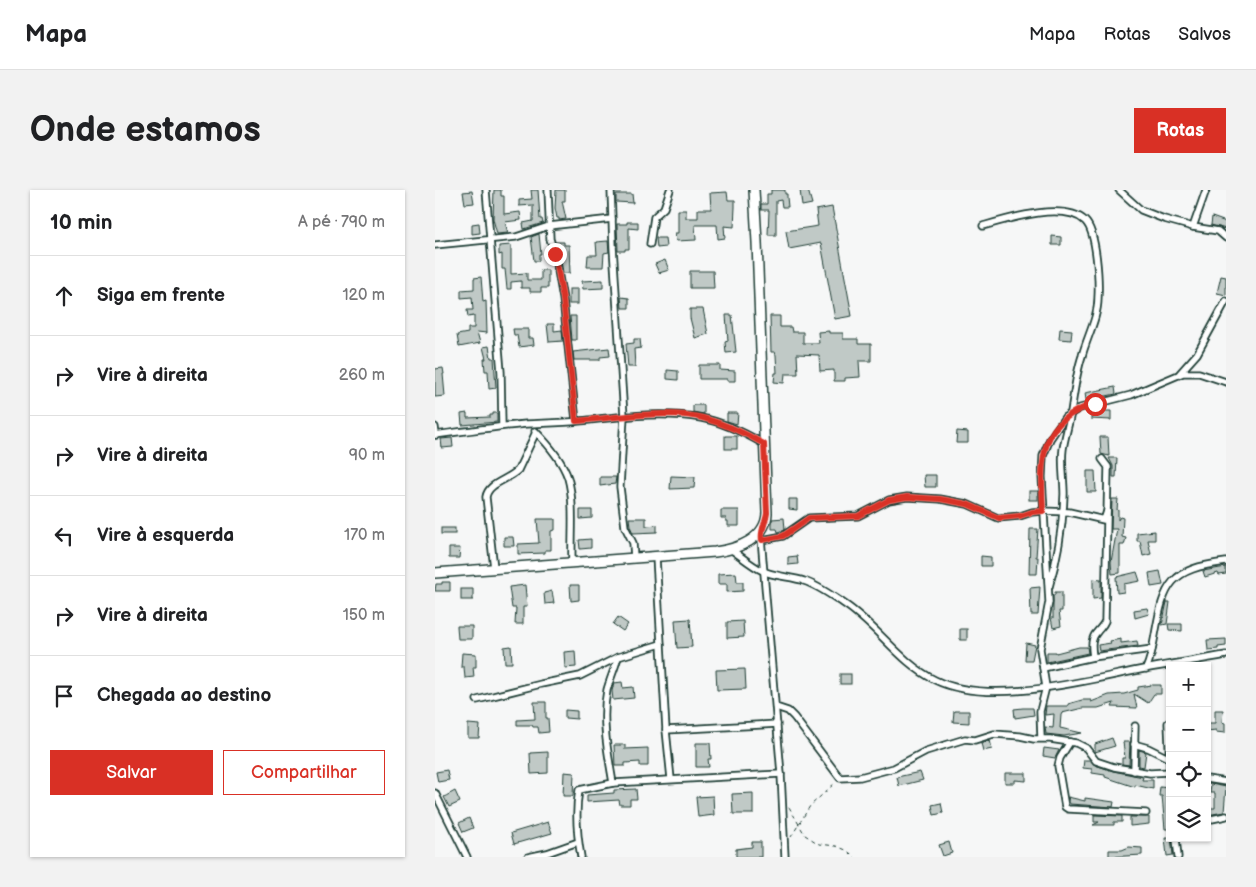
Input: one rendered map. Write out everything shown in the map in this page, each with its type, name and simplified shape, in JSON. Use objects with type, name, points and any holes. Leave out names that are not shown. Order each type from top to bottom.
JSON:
[{"type":"main road","points":[[435,572],[732,550],[761,536],[767,520],[767,513],[754,190]]},
{"type":"street","points":[[486,190],[501,372],[502,426]]},
{"type":"street","points":[[548,190],[550,238],[555,254],[563,299],[576,421]]},
{"type":"street","points":[[611,190],[624,416],[620,487],[625,527],[633,543],[634,558]]},
{"type":"street","points":[[650,244],[654,217],[664,208],[671,190]]},
{"type":"street","points":[[1119,190],[1141,210],[1155,217],[1218,232],[1226,238]]},
{"type":"street","points":[[1193,227],[1206,190]]},
{"type":"street","points":[[983,226],[1014,218],[1058,212],[1077,216],[1086,222],[1091,230],[1097,264],[1097,310],[1081,357],[1063,451],[1063,512],[1061,531],[1056,564],[1048,591]]},
{"type":"street","points":[[435,245],[491,240],[516,236],[549,226],[612,219]]},
{"type":"street","points":[[1041,738],[1039,711],[1046,687],[1041,649],[1049,602],[1042,477],[1045,448],[1058,425],[1065,417],[1080,408],[1131,395],[1151,388],[1179,374],[1197,354],[1226,301]]},
{"type":"street","points":[[1179,374],[1199,373],[1226,382]]},
{"type":"street","points":[[435,427],[436,435],[502,426],[624,416],[681,415],[702,418],[747,434],[764,444]]},
{"type":"street","points":[[529,424],[550,447],[567,477],[571,495],[572,563]]},
{"type":"street","points":[[493,568],[487,491],[517,470],[536,432]]},
{"type":"street","points":[[1093,657],[1092,644],[1095,633],[1102,627],[1105,621],[1108,467],[1102,459]]},
{"type":"street","points":[[785,857],[776,707],[761,536],[783,536],[809,518],[858,516],[889,500],[907,497],[940,499],[967,504],[999,518],[1043,511],[1063,512],[1104,520],[1107,510]]},
{"type":"street","points":[[732,550],[764,572],[805,581],[844,603],[873,626],[913,666],[936,680],[959,688],[978,692],[1006,692],[1079,683],[1226,655]]},
{"type":"street","points":[[656,556],[666,730],[671,779]]},
{"type":"street","points":[[1146,669],[1164,593],[1168,587],[1183,573],[1209,564],[1226,562]]},
{"type":"street","points":[[477,700],[580,676],[619,657],[661,644]]},
{"type":"street","points":[[1043,668],[1093,657],[1152,649]]},
{"type":"street","points":[[613,783],[606,742],[605,712],[607,689],[619,657]]},
{"type":"street","points":[[776,707],[788,711],[795,716],[840,778],[860,777],[894,768],[926,751],[994,734],[1070,742],[1083,745],[1096,761],[1134,771],[1150,773],[1166,771]]},
{"type":"street","points":[[666,730],[777,724]]},
{"type":"street","points":[[1134,771],[1135,726]]},
{"type":"street","points":[[1070,742],[1060,758],[1058,766],[1065,807],[1068,809],[1146,813]]},
{"type":"street","points":[[1134,744],[1148,748],[1166,757]]},
{"type":"street","points":[[581,857],[578,842],[577,807],[579,790],[613,783],[781,774]]},
{"type":"street","points":[[1211,780],[1226,782]]},
{"type":"street","points":[[435,793],[467,857]]},
{"type":"street","points":[[1211,819],[1226,816]]},
{"type":"street","points":[[528,857],[578,842]]},
{"type":"street","points":[[1176,842],[1178,857]]},
{"type":"path","points":[[784,846],[795,832],[810,806],[840,778]]},
{"type":"path","points":[[782,796],[805,835],[819,844],[836,846],[846,850],[855,857]]},
{"type":"building","points":[[494,190],[501,190],[501,196],[504,196],[504,214],[520,212],[521,220],[505,222],[508,233],[497,234],[493,219]]},
{"type":"building","points":[[531,190],[538,190],[540,219],[542,219],[543,223],[524,229],[523,223],[533,221],[533,205],[519,206],[519,200],[532,199]]},
{"type":"building","points":[[556,190],[565,190],[565,201],[562,201],[566,219],[559,220],[557,218],[555,208]]},
{"type":"building","points":[[771,190],[785,190],[785,194],[787,194],[788,207],[782,207],[781,200],[776,201],[776,235],[768,235],[769,210],[761,210],[761,204],[767,204],[767,194],[771,194]]},
{"type":"building","points":[[800,190],[808,190],[812,204],[802,206]]},
{"type":"building","points":[[472,191],[474,203],[465,204],[463,192]]},
{"type":"building","points":[[727,192],[728,200],[735,200],[735,207],[734,227],[724,226],[725,238],[718,239],[717,225],[695,225],[696,240],[676,241],[675,233],[678,233],[678,210],[686,210],[686,218],[698,218],[698,209],[711,209],[710,193]]},
{"type":"building","points":[[616,194],[632,194],[633,203],[616,202]]},
{"type":"building","points":[[832,207],[852,316],[835,319],[821,243],[789,249],[786,231],[818,226],[816,210]]},
{"type":"building","points":[[1212,217],[1226,222],[1226,229],[1211,225]]},
{"type":"building","points":[[627,222],[638,222],[638,229],[629,228],[629,249],[618,251],[617,224],[627,224]]},
{"type":"building","points":[[479,223],[480,233],[472,234],[472,224]]},
{"type":"building","points":[[539,234],[541,254],[539,254],[539,261],[534,261],[531,237]]},
{"type":"building","points":[[1052,236],[1061,237],[1061,245],[1052,245]]},
{"type":"building","points":[[656,238],[665,238],[666,247],[657,248]]},
{"type":"building","points":[[608,241],[609,252],[604,253],[603,267],[587,267],[588,255],[597,255],[596,242]]},
{"type":"building","points":[[556,242],[564,242],[564,245],[569,245],[570,273],[563,273]]},
{"type":"building","points":[[511,245],[511,274],[527,273],[527,280],[541,280],[541,270],[548,270],[548,288],[541,288],[541,292],[530,292],[530,288],[521,288],[521,281],[511,282],[511,289],[507,289],[505,269],[502,269],[502,254],[499,255],[499,246]]},
{"type":"building","points":[[665,260],[669,270],[659,273],[655,264]]},
{"type":"building","points":[[690,271],[713,271],[714,288],[690,288]]},
{"type":"building","points":[[1221,276],[1226,277],[1226,295],[1217,293]]},
{"type":"building","points":[[481,277],[483,302],[486,301],[487,333],[477,332],[480,343],[459,347],[457,335],[468,333],[468,328],[474,328],[474,316],[468,317],[467,310],[473,310],[472,297],[461,298],[461,290],[474,289],[474,278]]},
{"type":"building","points":[[603,280],[603,288],[583,289],[582,281]]},
{"type":"building","points":[[569,289],[578,289],[578,304],[569,304]]},
{"type":"building","points":[[621,297],[629,298],[629,308],[622,308]]},
{"type":"building","points":[[690,309],[703,309],[708,334],[695,338],[690,318]]},
{"type":"building","points":[[726,315],[732,315],[736,352],[726,353],[725,342],[728,341]]},
{"type":"building","points":[[570,316],[576,316],[576,340],[572,340]]},
{"type":"building","points":[[770,316],[780,316],[780,327],[791,327],[792,332],[803,332],[803,343],[819,343],[818,332],[829,331],[829,333],[843,333],[843,339],[858,339],[858,344],[871,344],[871,361],[859,361],[860,377],[845,378],[845,381],[834,381],[834,370],[820,371],[819,355],[797,354],[798,374],[785,374],[784,383],[774,382],[775,373],[777,373],[776,355],[775,352],[771,352]]},
{"type":"building","points":[[547,324],[554,324],[554,331],[562,330],[563,341],[549,342]]},
{"type":"building","points":[[513,329],[528,329],[528,338],[533,338],[534,345],[519,347],[517,335],[514,335]]},
{"type":"building","points":[[1060,329],[1072,330],[1071,340],[1059,339]]},
{"type":"building","points":[[634,339],[640,339],[641,348],[634,349],[635,367],[628,367],[626,344],[634,343]]},
{"type":"building","points":[[489,346],[491,358],[494,358],[496,388],[489,389],[488,371],[485,371],[484,359],[486,359],[483,347]]},
{"type":"building","points":[[609,348],[610,356],[600,357],[600,360],[574,360],[573,352]]},
{"type":"building","points":[[699,365],[720,365],[720,370],[735,371],[735,381],[727,381],[727,379],[699,379]]},
{"type":"building","points":[[443,368],[445,396],[435,397],[435,369]]},
{"type":"building","points":[[667,370],[678,371],[678,380],[667,379]]},
{"type":"building","points":[[1115,387],[1116,394],[1086,400],[1085,393]]},
{"type":"building","points":[[693,405],[704,405],[704,414],[693,412]]},
{"type":"building","points":[[1111,411],[1111,420],[1091,419],[1091,413]]},
{"type":"building","points":[[467,413],[467,418],[490,417],[493,413],[497,413],[497,422],[462,425],[461,414]]},
{"type":"building","points":[[727,413],[738,413],[737,424],[727,421]]},
{"type":"building","points":[[957,431],[968,432],[968,443],[956,443]]},
{"type":"building","points":[[725,436],[737,436],[737,449],[725,449]]},
{"type":"building","points":[[1100,437],[1108,437],[1109,456],[1101,454]]},
{"type":"building","points":[[452,438],[453,447],[442,448],[441,439]]},
{"type":"building","points":[[1109,458],[1117,458],[1116,477],[1113,477],[1113,466]]},
{"type":"building","points":[[1087,471],[1095,471],[1096,492],[1087,492]]},
{"type":"building","points":[[924,475],[936,475],[936,487],[925,487]]},
{"type":"building","points":[[671,476],[695,477],[694,488],[670,489]]},
{"type":"building","points":[[600,477],[616,477],[615,484],[600,486]]},
{"type":"building","points":[[1029,491],[1038,491],[1038,500],[1029,500]]},
{"type":"building","points":[[789,499],[797,499],[797,510],[789,509]]},
{"type":"building","points":[[1112,499],[1118,499],[1118,520],[1120,517],[1123,518],[1122,537],[1126,538],[1124,545],[1120,545],[1120,573],[1112,574],[1111,562],[1117,529],[1111,529]]},
{"type":"building","points":[[580,510],[592,510],[592,518],[580,519]]},
{"type":"building","points":[[721,510],[739,510],[739,526],[728,526],[726,518],[721,518]]},
{"type":"building","points":[[629,518],[646,518],[646,526],[657,525],[657,532],[633,533]]},
{"type":"building","points":[[784,518],[785,529],[778,532],[777,529],[772,529],[772,519]]},
{"type":"building","points":[[537,519],[555,519],[555,530],[551,531],[551,550],[545,550],[545,553],[518,554],[518,544],[539,543]]},
{"type":"building","points":[[441,528],[455,528],[455,534],[441,534]]},
{"type":"building","points":[[1030,529],[1038,529],[1037,574],[1029,574]]},
{"type":"building","points":[[1155,531],[1155,540],[1148,540],[1151,554],[1143,556],[1140,541],[1137,541],[1137,533]]},
{"type":"building","points":[[504,537],[513,537],[514,546],[504,546]]},
{"type":"building","points":[[591,539],[591,548],[580,549],[579,540]]},
{"type":"building","points":[[449,548],[460,548],[459,558],[449,558]]},
{"type":"building","points":[[797,556],[798,564],[788,565],[788,557]]},
{"type":"building","points":[[981,556],[991,557],[991,566],[981,566]]},
{"type":"building","points":[[1226,567],[1226,574],[1219,575],[1218,573],[1205,577],[1203,571]]},
{"type":"building","points":[[1160,571],[1163,585],[1151,587],[1149,573]]},
{"type":"building","points":[[1137,572],[1140,581],[1124,584],[1124,592],[1117,593],[1116,577]]},
{"type":"building","points":[[736,573],[737,582],[743,582],[743,591],[727,592],[727,584],[718,584],[718,574]]},
{"type":"building","points":[[1093,579],[1101,580],[1101,598],[1093,599]]},
{"type":"building","points":[[442,582],[450,582],[450,591],[435,591],[436,584],[442,584]]},
{"type":"building","points":[[525,585],[527,607],[523,607],[523,624],[515,624],[516,608],[512,608],[509,587]]},
{"type":"building","points":[[570,585],[579,585],[579,600],[571,601]]},
{"type":"building","points":[[1040,587],[1038,615],[1031,615],[1030,588]]},
{"type":"building","points":[[461,589],[473,589],[473,600],[461,600]]},
{"type":"building","points":[[552,591],[554,603],[545,604],[544,593]]},
{"type":"building","points":[[1055,592],[1062,592],[1062,611],[1059,611],[1061,626],[1053,628],[1051,618],[1053,618],[1053,595],[1055,595]]},
{"type":"building","points":[[1167,602],[1170,602],[1167,624],[1162,625]]},
{"type":"building","points":[[1147,608],[1149,614],[1135,618],[1134,610]]},
{"type":"building","points":[[618,617],[628,624],[623,631],[613,624]]},
{"type":"building","points":[[690,619],[692,647],[677,648],[675,620]]},
{"type":"building","points":[[743,621],[744,637],[727,638],[727,622]]},
{"type":"building","points":[[1168,624],[1182,624],[1182,631],[1169,630]]},
{"type":"building","points":[[457,626],[472,626],[472,639],[458,639]]},
{"type":"building","points":[[960,629],[967,629],[967,640],[960,640]]},
{"type":"building","points":[[1121,639],[1121,643],[1137,641],[1138,646],[1099,651],[1098,645]]},
{"type":"building","points":[[1226,639],[1226,646],[1208,650],[1207,640]]},
{"type":"building","points":[[1026,643],[1035,645],[1032,660],[1025,660]]},
{"type":"building","points":[[511,646],[512,663],[505,663],[504,647]]},
{"type":"building","points":[[1079,647],[1087,647],[1088,653],[1047,662],[1047,652],[1056,653]]},
{"type":"building","points":[[575,651],[576,667],[565,668],[564,652]]},
{"type":"building","points":[[462,653],[476,654],[476,667],[473,667],[474,677],[465,678],[464,667],[461,667]]},
{"type":"building","points":[[745,669],[746,689],[717,690],[716,670]]},
{"type":"building","points":[[840,674],[851,674],[851,684],[840,684]]},
{"type":"building","points":[[622,682],[623,688],[633,687],[634,698],[613,700],[612,691],[614,683]]},
{"type":"building","points":[[1161,685],[1161,694],[1154,694],[1148,703],[1134,694],[1137,708],[1112,707],[1114,703],[1098,708],[1083,708],[1062,713],[1060,728],[1082,733],[1064,736],[1046,734],[1045,727],[1053,728],[1054,714],[1045,715],[1046,706],[1068,706],[1068,704],[1082,700],[1091,700],[1091,702],[1109,695],[1124,694],[1138,690],[1138,687]]},
{"type":"building","points":[[534,702],[546,702],[546,718],[548,718],[549,732],[539,733],[538,727],[533,727],[532,725],[517,725],[517,720],[535,719]]},
{"type":"building","points":[[1033,708],[1034,715],[1015,718],[1014,709]]},
{"type":"building","points":[[565,710],[577,711],[577,719],[565,718]]},
{"type":"building","points":[[1215,710],[1223,710],[1222,722],[1225,723],[1225,733],[1211,731],[1211,723],[1215,723]]},
{"type":"building","points":[[954,711],[969,711],[969,723],[953,722]]},
{"type":"building","points":[[468,724],[480,725],[479,738],[468,738]]},
{"type":"building","points":[[1112,738],[1115,746],[1095,752],[1095,744]]},
{"type":"building","points":[[990,740],[992,749],[983,751],[981,743]]},
{"type":"building","points":[[1123,742],[1130,742],[1129,765],[1122,764],[1122,758],[1125,758]]},
{"type":"building","points":[[696,743],[710,743],[711,759],[708,759],[709,767],[696,767]]},
{"type":"building","points":[[614,745],[625,745],[625,749],[648,748],[648,766],[640,766],[640,762],[625,763],[625,766],[615,766]]},
{"type":"building","points":[[1044,748],[1059,750],[1055,758],[1043,756]]},
{"type":"building","points":[[1139,750],[1146,752],[1144,767],[1139,766]]},
{"type":"building","points":[[548,752],[548,773],[531,774],[530,753]]},
{"type":"building","points":[[1084,760],[1090,760],[1095,765],[1113,771],[1143,777],[1142,780],[1153,780],[1153,789],[1135,785],[1135,787],[1105,777],[1105,775],[1092,773],[1092,769],[1083,768]]},
{"type":"building","points":[[447,770],[449,780],[438,782],[436,772]]},
{"type":"building","points":[[564,772],[574,773],[573,796],[563,796]]},
{"type":"building","points":[[920,772],[923,780],[899,786],[897,777]]},
{"type":"building","points":[[1005,773],[1026,773],[1026,781],[1015,780],[1015,783],[1005,783]]},
{"type":"building","points":[[1211,784],[1226,787],[1224,812],[1211,814],[1211,808],[1215,808],[1215,793],[1211,793]]},
{"type":"building","points":[[1160,787],[1166,788],[1166,829],[1162,796],[1159,796]]},
{"type":"building","points":[[636,789],[637,799],[630,799],[630,805],[620,805],[619,800],[587,802],[587,795],[614,793],[614,790]]},
{"type":"building","points":[[455,791],[460,802],[449,807],[444,797]]},
{"type":"building","points":[[753,793],[753,814],[733,814],[732,794]]},
{"type":"building","points":[[713,796],[714,815],[698,817],[696,797]]},
{"type":"building","points":[[1068,797],[1085,801],[1085,798],[1114,802],[1113,807],[1070,804]]},
{"type":"building","points":[[941,803],[943,813],[934,815],[932,805]]},
{"type":"building","points":[[1094,815],[1122,816],[1122,822],[1114,822],[1114,825],[1093,825],[1099,822],[1094,822]]},
{"type":"building","points":[[1130,817],[1149,817],[1149,824],[1130,826]]},
{"type":"building","points":[[469,818],[473,828],[463,832],[459,823]]},
{"type":"building","points":[[548,822],[552,833],[514,844],[511,833]]},
{"type":"building","points":[[1165,838],[1166,842],[1171,842],[1173,855],[1167,856]]},
{"type":"building","points":[[752,842],[761,842],[761,857],[736,857],[736,849],[752,847]]},
{"type":"building","points":[[949,842],[952,853],[943,856],[939,845]]},
{"type":"building","points":[[1129,847],[1142,848],[1142,855],[1109,857],[1109,850],[1122,850]]},
{"type":"route","points":[[555,254],[563,299],[576,421],[624,416],[681,415],[702,418],[724,425],[747,434],[764,444],[767,520],[761,533],[762,540],[783,536],[809,518],[858,516],[889,500],[907,497],[926,497],[967,504],[999,518],[1043,511],[1042,477],[1045,448],[1058,425],[1065,417],[1080,408],[1095,404]]}]
